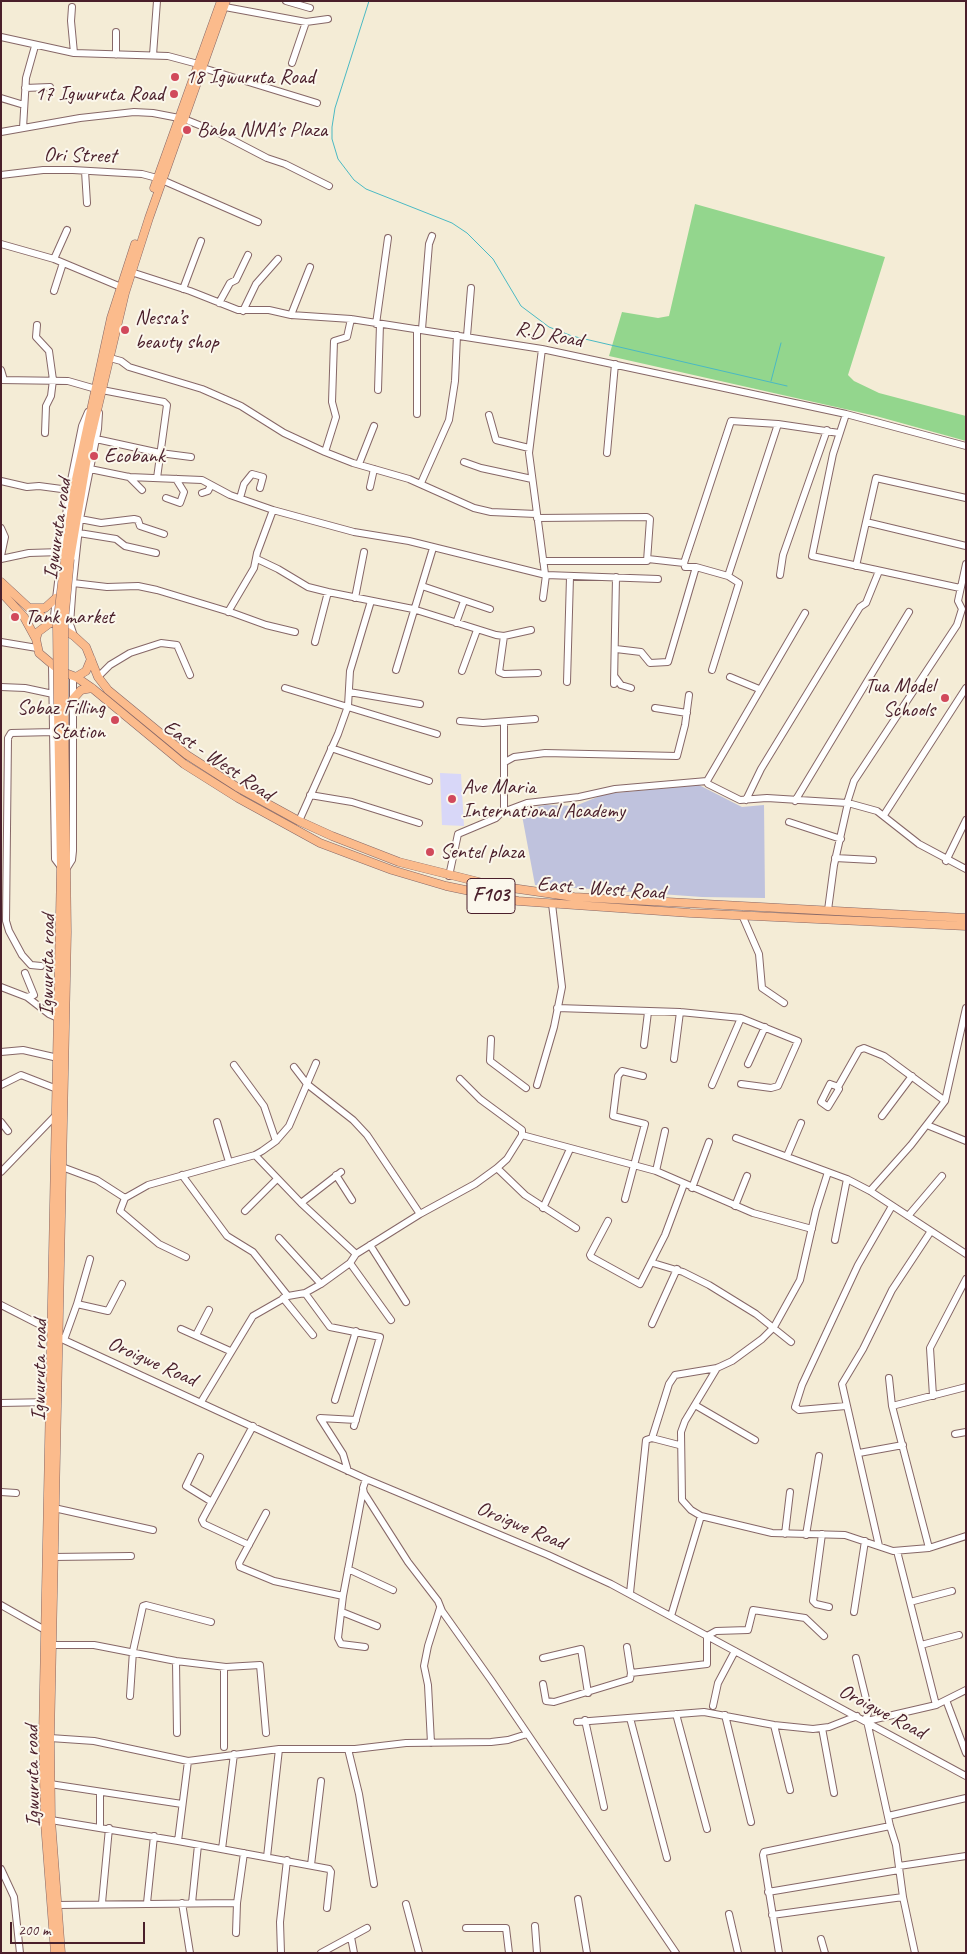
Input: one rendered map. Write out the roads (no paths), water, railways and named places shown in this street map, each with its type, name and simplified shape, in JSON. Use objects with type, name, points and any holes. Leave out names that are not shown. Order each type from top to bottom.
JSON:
[{"type":"main road","name":"Igwuruta road","points":[[61,1953],[51,1820],[50,1738],[47,1703],[51,1645],[62,1167],[64,868],[61,710],[65,556],[78,503],[111,318],[224,3]]},
{"type":"main road","name":"Igwuruta road","points":[[99,389],[110,358],[128,271]]},
{"type":"main road","points":[[61,710],[58,626],[65,556]]},
{"type":"main road","points":[[1,582],[29,608],[74,636],[86,648],[92,658],[86,671],[74,677]]},
{"type":"main road","points":[[1,592],[24,617],[36,639],[37,648]]},
{"type":"main road","points":[[29,608],[45,608],[56,598]]},
{"type":"main road","points":[[36,639],[38,632],[52,623]]},
{"type":"main road","name":"East - West Road","points":[[37,648],[52,666],[92,688],[238,798],[323,844],[392,870],[446,886],[518,901],[966,926]]},
{"type":"main road","name":"East - West Road","points":[[92,658],[98,677],[115,696],[175,751],[299,821],[362,848],[449,876],[519,890],[574,897],[966,918]]},
{"type":"main road","points":[[73,699],[80,690],[92,688]]},
{"type":"main road","name":"Igwuruta road","points":[[55,1953],[45,1823],[47,1703],[45,1630],[51,1402],[58,1336],[56,1115],[64,868]]},
{"type":"street","points":[[154,56],[157,1]]},
{"type":"street","points":[[286,1],[310,8]]},
{"type":"street","points":[[224,3],[306,22],[328,19]]},
{"type":"street","points":[[72,8],[70,21],[74,53]]},
{"type":"street","points":[[292,63],[306,22]]},
{"type":"street","points":[[116,32],[116,55]]},
{"type":"street","points":[[1,37],[35,46],[74,53],[182,58],[200,66],[317,103]]},
{"type":"street","points":[[22,128],[27,72],[35,46]]},
{"type":"street","points":[[25,88],[50,87]]},
{"type":"street","points":[[1,98],[24,105]]},
{"type":"street","points":[[1,132],[134,112],[182,119],[219,133],[267,158],[285,164],[329,186]]},
{"type":"street","name":"Ori Street","points":[[1,175],[43,170],[142,174],[160,179],[258,222]]},
{"type":"street","points":[[85,172],[87,203]]},
{"type":"street","points":[[54,259],[67,230]]},
{"type":"street","points":[[417,414],[419,329],[429,244],[432,236]]},
{"type":"street","points":[[378,390],[378,324],[388,238]]},
{"type":"street","points":[[183,288],[201,241]]},
{"type":"street","points":[[1,244],[54,259],[121,287]]},
{"type":"street","points":[[219,303],[230,283],[236,280],[248,255]]},
{"type":"street","points":[[244,311],[256,284],[278,259]]},
{"type":"street","points":[[54,291],[63,263]]},
{"type":"street","points":[[291,315],[310,267]]},
{"type":"street","name":"R.D Road","points":[[128,271],[183,288],[244,311],[270,310],[291,315],[351,319],[457,334],[542,349],[846,414],[966,446]]},
{"type":"street","points":[[467,336],[471,288]]},
{"type":"street","points":[[326,452],[336,417],[332,402],[334,341],[347,337],[351,319]]},
{"type":"street","points":[[37,326],[36,337],[49,351],[52,380],[50,400],[46,406],[44,433]]},
{"type":"street","points":[[421,483],[449,420],[455,381],[457,334]]},
{"type":"street","points":[[542,349],[529,448],[536,516],[544,561],[543,598]]},
{"type":"street","points":[[110,358],[122,361],[129,367],[202,389],[241,406],[284,433],[326,452],[421,483],[483,510],[536,516],[649,518],[648,560]]},
{"type":"street","points":[[607,453],[615,364]]},
{"type":"street","points":[[1,370],[3,380],[68,381],[164,402],[167,405],[157,478]]},
{"type":"street","points":[[74,636],[70,612],[80,519],[96,439],[95,405]]},
{"type":"street","points":[[52,623],[65,556],[69,490],[82,426],[95,405]]},
{"type":"street","points":[[846,414],[839,433],[812,556],[960,588]]},
{"type":"street","points":[[489,415],[496,440],[529,448]]},
{"type":"street","points":[[684,563],[731,420],[778,424],[839,433]]},
{"type":"street","points":[[728,576],[778,424]]},
{"type":"street","points":[[359,464],[374,426]]},
{"type":"street","points":[[780,575],[783,555],[827,430]]},
{"type":"street","points":[[96,439],[160,453],[191,457]]},
{"type":"street","points":[[464,462],[481,468],[532,479]]},
{"type":"street","points":[[90,468],[129,477],[202,480],[240,498],[273,510],[354,532],[433,548],[545,575],[658,579]]},
{"type":"street","points":[[370,487],[374,469]]},
{"type":"street","points":[[240,498],[244,484],[252,474],[264,478],[260,488]]},
{"type":"street","points":[[129,477],[142,490]]},
{"type":"street","points":[[856,566],[876,478],[966,498]]},
{"type":"street","points":[[166,498],[180,503],[184,492],[176,479]]},
{"type":"street","points":[[1,481],[27,487],[39,486],[69,490]]},
{"type":"street","points":[[202,493],[208,491],[211,485]]},
{"type":"street","points":[[228,612],[244,589],[257,559],[257,553],[273,510]]},
{"type":"street","points":[[80,519],[101,523],[134,519],[138,520],[140,526],[164,534]]},
{"type":"street","points":[[866,522],[966,546]]},
{"type":"street","points":[[1,528],[5,537],[1,558],[29,552],[65,556]]},
{"type":"street","points":[[79,534],[116,539],[125,546],[156,553]]},
{"type":"street","points":[[396,670],[433,548]]},
{"type":"street","points":[[355,598],[364,552]]},
{"type":"street","points":[[257,559],[308,587],[413,609],[477,630],[504,636],[531,630]]},
{"type":"street","points":[[544,561],[645,562],[648,560],[684,563],[685,567],[696,567],[728,576],[737,581],[740,585],[712,670]]},
{"type":"street","points":[[828,910],[835,858],[841,839],[846,803],[854,781],[957,625],[962,609],[958,601],[966,564]]},
{"type":"street","points":[[616,649],[641,652],[650,663],[668,662],[696,567]]},
{"type":"street","points":[[746,800],[761,769],[860,607],[866,604],[879,571]]},
{"type":"street","points":[[567,682],[570,576]]},
{"type":"street","points":[[616,577],[614,680],[621,685],[631,688]]},
{"type":"street","points":[[73,583],[107,587],[138,586],[157,590],[266,625],[295,632]]},
{"type":"street","points":[[422,586],[490,610]]},
{"type":"street","points":[[315,642],[328,592]]},
{"type":"street","points":[[299,821],[348,706],[350,668],[371,601]]},
{"type":"street","points":[[456,623],[464,601]]},
{"type":"street","points":[[795,801],[909,612]]},
{"type":"street","points":[[707,780],[759,689],[794,635],[805,613]]},
{"type":"street","points":[[462,672],[477,630]]},
{"type":"street","points":[[504,636],[499,672],[504,674],[538,673]]},
{"type":"street","points":[[1,642],[37,648]]},
{"type":"street","points":[[98,677],[110,665],[130,653],[161,643],[177,645],[190,675]]},
{"type":"street","points":[[52,666],[55,859],[64,868],[72,860],[73,851],[74,677]]},
{"type":"street","points":[[730,677],[759,689]]},
{"type":"street","points":[[1,687],[25,688],[53,694]]},
{"type":"street","points":[[285,688],[437,734]]},
{"type":"street","points":[[884,815],[966,688]]},
{"type":"street","points":[[349,692],[420,704]]},
{"type":"street","points":[[505,762],[522,755],[545,753],[677,756],[687,713],[689,695]]},
{"type":"street","points":[[655,708],[687,713]]},
{"type":"street","points":[[460,721],[504,722],[535,719]]},
{"type":"street","points":[[503,812],[504,722]]},
{"type":"street","points":[[41,966],[31,965],[17,948],[8,931],[3,908],[8,738],[11,733],[54,732]]},
{"type":"street","points":[[331,748],[429,781]]},
{"type":"street","points":[[707,780],[708,784],[728,796],[740,800],[767,798],[846,803],[868,807],[884,815],[919,844],[946,861],[966,869]]},
{"type":"street","points":[[449,876],[458,834],[521,805],[579,797],[615,789],[707,780]]},
{"type":"street","points":[[310,795],[352,802],[419,824]]},
{"type":"street","points":[[946,861],[966,820]]},
{"type":"street","points":[[790,822],[841,839]]},
{"type":"street","points":[[835,858],[873,860]]},
{"type":"street","points":[[537,1085],[554,1027],[562,979],[552,904]]},
{"type":"street","points":[[742,915],[759,954],[762,988],[784,1003]]},
{"type":"street","points":[[25,973],[34,995],[27,997]]},
{"type":"street","points":[[1,987],[27,997],[49,1014],[58,1018]]},
{"type":"street","points":[[557,1008],[680,1012],[741,1018],[793,1038],[797,1044],[778,1086],[771,1088],[741,1084]]},
{"type":"street","points":[[870,1191],[945,1101],[966,1008]]},
{"type":"street","points":[[644,1045],[648,1012]]},
{"type":"street","points":[[674,1059],[680,1012]]},
{"type":"street","points":[[712,1085],[741,1018]]},
{"type":"street","points":[[748,1064],[765,1027]]},
{"type":"street","points":[[491,1039],[490,1060],[526,1088]]},
{"type":"street","points":[[838,1087],[861,1048],[878,1053],[945,1101]]},
{"type":"street","points":[[1,1052],[23,1050],[58,1058]]},
{"type":"street","points":[[186,1257],[159,1244],[120,1211],[125,1198],[148,1185],[255,1155],[276,1141],[289,1126],[316,1063]]},
{"type":"street","points":[[234,1065],[264,1106],[276,1141]]},
{"type":"street","points":[[294,1067],[307,1084],[353,1120],[367,1135],[420,1214]]},
{"type":"street","points":[[626,1199],[645,1124],[616,1117],[613,1113],[618,1076],[622,1071],[644,1076]]},
{"type":"street","points":[[1,1085],[21,1075],[57,1089]]},
{"type":"street","points":[[882,1116],[912,1076]]},
{"type":"street","points":[[202,1402],[252,1316],[286,1297],[305,1293],[321,1284],[350,1263],[356,1254],[420,1214],[474,1184],[497,1168],[507,1158],[522,1135],[520,1127],[480,1099],[460,1079]]},
{"type":"street","points":[[1,1172],[56,1115]]},
{"type":"street","points":[[1,1122],[8,1131]]},
{"type":"street","points":[[217,1122],[229,1162]]},
{"type":"street","points":[[786,1156],[801,1123]]},
{"type":"street","points":[[926,1125],[966,1141]]},
{"type":"street","points":[[656,1171],[666,1131]]},
{"type":"street","points":[[522,1135],[656,1171],[735,1206],[812,1229]]},
{"type":"street","points":[[736,1138],[847,1179],[870,1191],[966,1254]]},
{"type":"street","points":[[692,1188],[709,1142]]},
{"type":"street","points":[[543,1208],[570,1149]]},
{"type":"street","points":[[255,1155],[301,1203],[356,1254]]},
{"type":"street","points":[[62,1167],[97,1180],[125,1198]]},
{"type":"street","points":[[497,1168],[510,1182],[543,1208],[576,1228]]},
{"type":"street","points":[[630,1593],[646,1445],[648,1439],[652,1438],[663,1398],[672,1378],[717,1368],[741,1355],[762,1340],[774,1327],[800,1280],[828,1172]]},
{"type":"street","points":[[301,1203],[338,1173],[352,1200]]},
{"type":"street","points":[[182,1175],[228,1236],[253,1252],[313,1335]]},
{"type":"street","points":[[735,1206],[747,1176]]},
{"type":"street","points":[[908,1216],[942,1176]]},
{"type":"street","points":[[245,1211],[277,1179]]},
{"type":"street","points":[[835,1240],[847,1179]]},
{"type":"street","points":[[608,1221],[590,1255],[591,1258],[638,1285],[653,1262],[668,1230],[684,1184]]},
{"type":"street","points":[[846,1406],[799,1410],[795,1407],[802,1385],[858,1265],[892,1206]]},
{"type":"street","points":[[880,1546],[842,1386],[863,1349],[892,1290],[930,1231]]},
{"type":"street","points":[[279,1238],[321,1284]]},
{"type":"street","points":[[370,1245],[406,1302]]},
{"type":"street","points":[[58,1336],[77,1304],[90,1259]]},
{"type":"street","points":[[653,1262],[677,1269],[716,1289],[774,1327],[791,1342]]},
{"type":"street","points":[[350,1263],[391,1320]]},
{"type":"street","points":[[652,1324],[677,1269]]},
{"type":"street","points":[[933,1396],[930,1348],[966,1279]]},
{"type":"street","points":[[77,1304],[108,1311],[122,1284]]},
{"type":"street","points":[[305,1293],[330,1327],[380,1337],[355,1423],[320,1418],[343,1454],[348,1470]]},
{"type":"street","name":"Oroigwe Road","points":[[1,1306],[58,1336],[366,1479],[548,1555],[630,1593],[966,1776]]},
{"type":"street","points":[[196,1336],[209,1310]]},
{"type":"street","points":[[181,1329],[230,1351]]},
{"type":"street","points":[[335,1400],[356,1331]]},
{"type":"street","points":[[717,1368],[682,1426],[680,1445],[683,1503],[701,1516],[785,1534],[846,1534],[897,1551],[929,1548],[966,1536]]},
{"type":"street","points":[[889,1378],[892,1406],[929,1548]]},
{"type":"street","points":[[892,1406],[966,1387]]},
{"type":"street","points":[[1,1403],[51,1402]]},
{"type":"street","points":[[695,1405],[755,1440]]},
{"type":"street","points":[[249,1545],[204,1524],[202,1520],[253,1426]]},
{"type":"street","points":[[955,1434],[966,1432]]},
{"type":"street","points":[[652,1438],[680,1445]]},
{"type":"street","points":[[859,1454],[903,1445]]},
{"type":"street","points":[[806,1535],[819,1456]]},
{"type":"street","points":[[200,1457],[186,1486],[212,1502]]},
{"type":"street","points":[[366,1479],[343,1596],[338,1638],[340,1643],[366,1647]]},
{"type":"street","points":[[363,1490],[408,1562],[438,1601],[440,1608],[676,1953]]},
{"type":"street","points":[[1,1492],[16,1493]]},
{"type":"street","points":[[785,1534],[790,1492]]},
{"type":"street","points":[[54,1508],[153,1530]]},
{"type":"street","points":[[266,1513],[239,1563],[240,1567],[274,1581],[343,1596]]},
{"type":"street","points":[[671,1616],[701,1516]]},
{"type":"street","points":[[822,1534],[813,1601],[816,1604],[829,1607]]},
{"type":"street","points":[[854,1612],[865,1541]]},
{"type":"street","points":[[897,1551],[936,1704]]},
{"type":"street","points":[[53,1557],[131,1556]]},
{"type":"street","points":[[348,1569],[393,1590]]},
{"type":"street","points":[[910,1602],[952,1590]]},
{"type":"street","points":[[1,1605],[45,1630]]},
{"type":"street","points":[[130,1696],[133,1651],[145,1605],[211,1622]]},
{"type":"street","points":[[431,1742],[428,1686],[424,1666],[440,1608]]},
{"type":"street","points":[[631,1673],[707,1664],[707,1636],[716,1631],[748,1630],[752,1611],[756,1610],[805,1618],[824,1636]]},
{"type":"street","points":[[342,1612],[377,1626]]},
{"type":"street","points":[[920,1645],[959,1635]]},
{"type":"street","points":[[51,1645],[94,1646],[133,1651],[176,1661],[224,1666],[261,1666],[266,1733]]},
{"type":"street","points":[[543,1684],[545,1698],[549,1702],[588,1693],[630,1679],[631,1673],[627,1647]]},
{"type":"street","points":[[543,1658],[581,1649],[588,1693]]},
{"type":"street","points":[[713,1706],[718,1683],[735,1651]]},
{"type":"street","points":[[856,1658],[869,1711],[866,1721],[896,1845],[903,1897],[915,1953]]},
{"type":"street","points":[[176,1661],[178,1733]]},
{"type":"street","points":[[224,1666],[224,1747]]},
{"type":"street","points":[[866,1721],[936,1704],[966,1690]]},
{"type":"street","points":[[946,1700],[963,1735],[966,1754]]},
{"type":"street","points":[[604,1807],[581,1721],[704,1712],[774,1726],[803,1729],[822,1728],[857,1716]]},
{"type":"street","points":[[676,1714],[706,1829]]},
{"type":"street","points":[[725,1715],[751,1822]]},
{"type":"street","points":[[630,1718],[668,1858]]},
{"type":"street","points":[[774,1726],[790,1790]]},
{"type":"street","points":[[822,1728],[834,1794]]},
{"type":"street","points":[[50,1738],[94,1741],[188,1761],[279,1749],[500,1741],[527,1734]]},
{"type":"street","points":[[348,1748],[359,1794],[374,1884]]},
{"type":"street","points":[[266,1857],[279,1749]]},
{"type":"street","points":[[222,1849],[234,1754]]},
{"type":"street","points":[[178,1840],[188,1761]]},
{"type":"street","points":[[312,1865],[322,1780]]},
{"type":"street","points":[[50,1784],[182,1804]]},
{"type":"street","points":[[100,1792],[100,1827]]},
{"type":"street","points":[[888,1816],[966,1798]]},
{"type":"street","points":[[51,1820],[109,1828],[312,1865],[332,1872],[327,1908]]},
{"type":"street","points":[[779,1953],[768,1892],[764,1852],[890,1826]]},
{"type":"street","points":[[102,1903],[109,1828]]},
{"type":"street","points":[[147,1903],[154,1836]]},
{"type":"street","points":[[192,1902],[198,1845]]},
{"type":"street","points":[[236,1933],[237,1903],[244,1853]]},
{"type":"street","points":[[768,1892],[966,1856]]},
{"type":"street","points":[[281,1953],[280,1922],[287,1860]]},
{"type":"street","points":[[2,1870],[14,1897],[20,1953]]},
{"type":"street","points":[[772,1915],[903,1897]]},
{"type":"street","points":[[578,1899],[587,1953]]},
{"type":"street","points":[[182,1903],[190,1953]]},
{"type":"street","points":[[57,1905],[237,1903]]},
{"type":"street","points":[[406,1904],[419,1953]]},
{"type":"street","points":[[729,1914],[738,1953]]},
{"type":"street","points":[[535,1926],[537,1953]]},
{"type":"street","points":[[321,1953],[367,1928]]},
{"type":"street","points":[[466,1928],[506,1928],[509,1953]]},
{"type":"street","points":[[351,1937],[354,1953]]},
{"type":"street","points":[[822,1939],[825,1953]]},
{"type":"waterway","points":[[369,1],[335,108],[332,127],[332,139],[338,159],[354,180],[366,189],[452,223],[467,233],[493,259],[521,306],[549,327],[572,336],[787,386]]},
{"type":"waterway","points":[[771,381],[781,343]]},
{"type":"place","name":"18 Igwuruta Road","points":[[175,77]]},
{"type":"place","name":"17 Igwuruta Road","points":[[174,94]]},
{"type":"place","name":"Baba NNA's Plaza","points":[[187,130]]},
{"type":"place","name":"Nessa’s beauty shop","points":[[125,330]]},
{"type":"place","name":"Ecobank","points":[[94,456]]},
{"type":"place","name":"Tank market","points":[[15,617]]},
{"type":"place","name":"Tua Model Schools","points":[[945,698]]},
{"type":"place","name":"Sobaz Filling Station","points":[[115,720]]},
{"type":"place","name":"Ave Maria International Academy","points":[[452,799]]},
{"type":"place","name":"Sentel plaza","points":[[430,852]]}]
